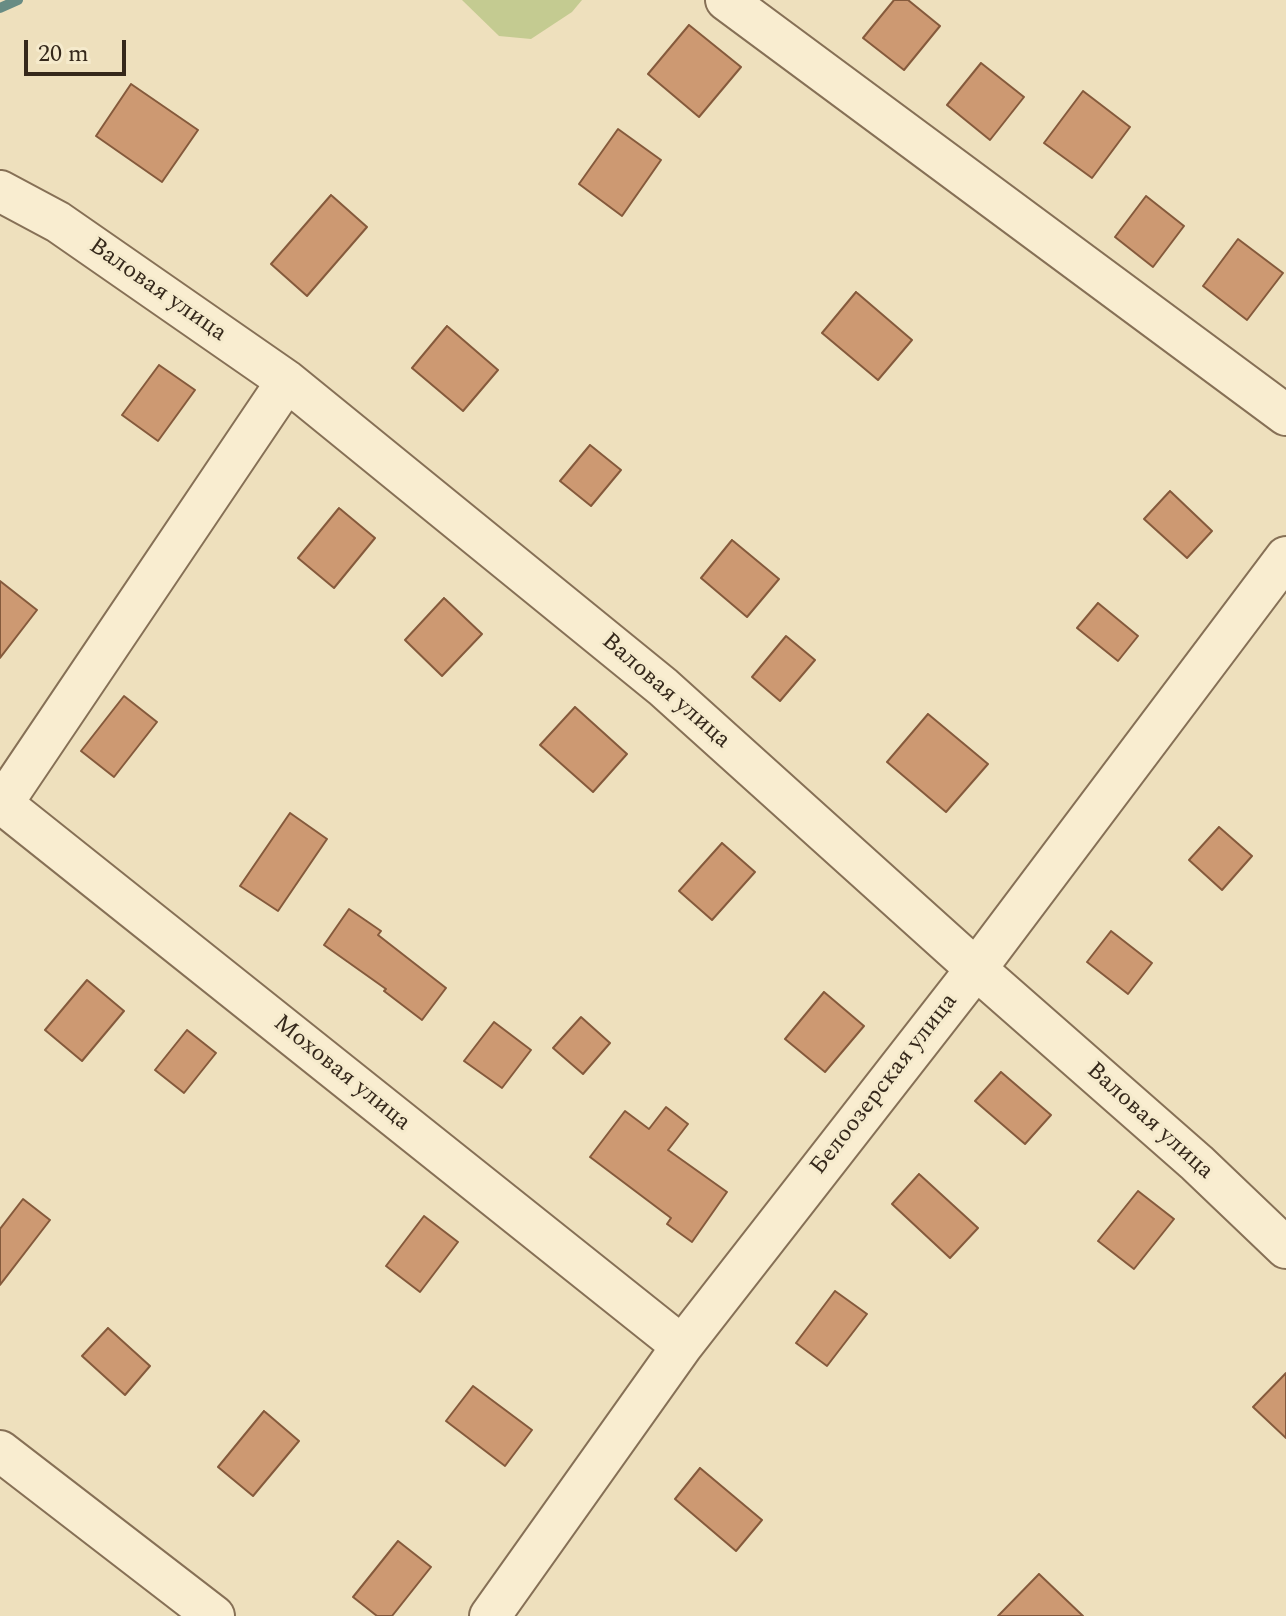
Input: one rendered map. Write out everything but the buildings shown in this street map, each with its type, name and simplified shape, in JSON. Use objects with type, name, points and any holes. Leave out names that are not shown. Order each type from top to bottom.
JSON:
[{"type":"street","points":[[726,0],[1286,415]]},
{"type":"street","name":"Валовая улица","points":[[0,191],[58,222],[287,381],[663,687],[1197,1163],[1286,1248]]},
{"type":"street","points":[[1,803],[287,381]]},
{"type":"street","name":"Белоозерская улица","points":[[490,1616],[682,1346],[976,969],[1286,557]]},
{"type":"street","name":"Моховая улица","points":[[1,803],[682,1346]]},
{"type":"street","points":[[0,1451],[214,1616]]},
{"type":"green space","points":[[462,0],[582,0],[572,12],[531,39],[499,36]]},
{"type":"waterway","points":[[0,8],[18,0]]}]
